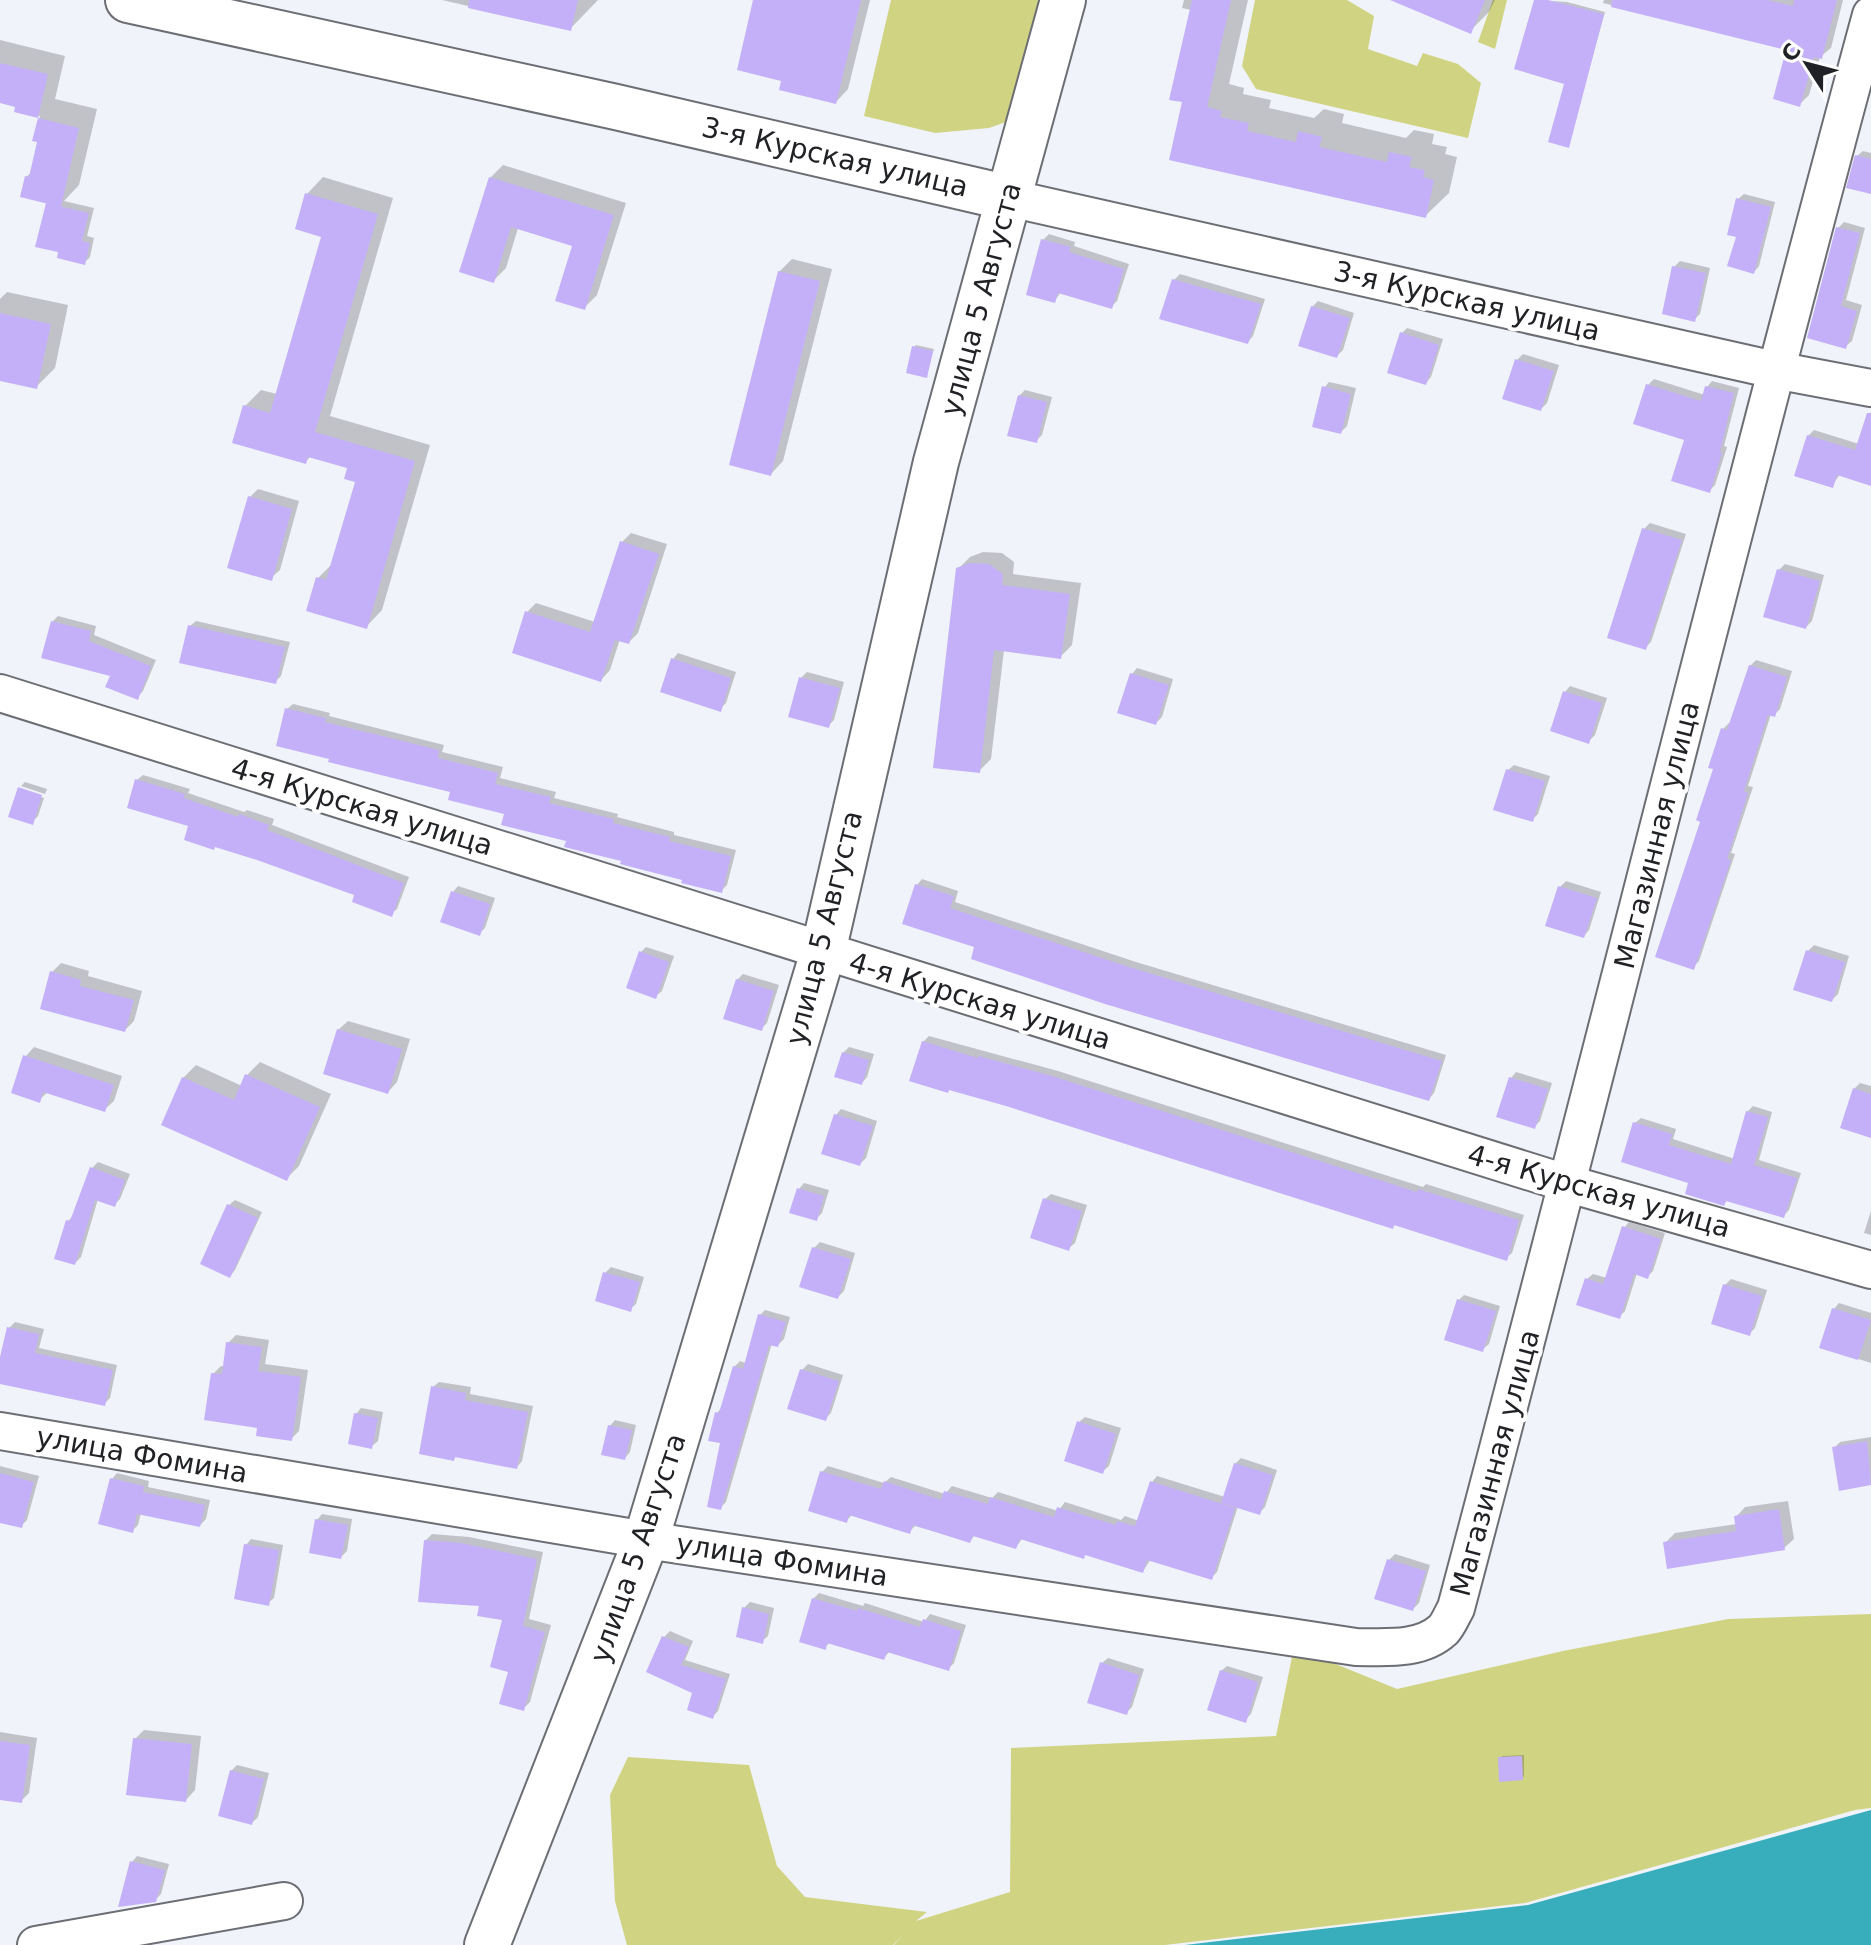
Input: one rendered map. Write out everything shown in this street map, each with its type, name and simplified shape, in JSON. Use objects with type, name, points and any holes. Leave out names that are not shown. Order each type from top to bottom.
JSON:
[{"type":"main road","name":"3-я Курская улица","points":[[128,0],[644,113],[1009,198]]},
{"type":"main road","name":"улица 5 Августа","points":[[487,1945],[646,1540],[823,952],[936,462],[1063,0]]},
{"type":"street","name":"Магазинная улица","points":[[1423,1643],[1444,1629],[1456,1608],[1569,1184],[1775,370],[1871,15]]},
{"type":"street","name":"3-я Курская улица","points":[[1009,198],[1775,370],[1871,388]]},
{"type":"street","name":"4-я Курская улица","points":[[0,693],[1569,1184],[1871,1270]]},
{"type":"street","name":"улица Фомина","points":[[0,1431],[646,1540],[1356,1647],[1423,1643]]},
{"type":"street","points":[[36,1945],[284,1901]]},
{"type":"green space","points":[[891,0],[1045,0],[1019,108],[1006,122],[989,128],[935,133],[864,116]]},
{"type":"green space","points":[[1255,0],[1347,0],[1374,16],[1368,49],[1417,66],[1423,53],[1458,64],[1481,83],[1468,138],[1256,89],[1242,66]]},
{"type":"green space","points":[[1493,0],[1507,0],[1495,49],[1478,42]]},
{"type":"green space","points":[[1871,1614],[1871,1808],[1525,1903],[1165,1945],[894,1945],[903,1935],[893,1945],[627,1945],[615,1901],[610,1795],[628,1757],[749,1765],[777,1866],[805,1897],[927,1912],[916,1921],[1010,1892],[1011,1748],[1276,1736],[1294,1647],[1397,1689],[1563,1651],[1728,1619]]},
{"type":"water","points":[[1871,1810],[1871,1945],[1185,1945],[1528,1905]]},
{"type":"building","points":[[469,0],[578,0],[571,31],[468,8]]},
{"type":"building","points":[[753,0],[861,0],[836,104],[779,90],[781,81],[737,70]]},
{"type":"building","points":[[1192,0],[1231,0],[1207,107],[1222,111],[1220,117],[1249,123],[1247,131],[1296,142],[1298,131],[1322,137],[1319,147],[1387,162],[1389,152],[1412,157],[1409,167],[1425,170],[1423,177],[1434,180],[1426,218],[1169,160],[1182,102],[1169,100]]},
{"type":"building","points":[[1390,0],[1485,0],[1471,34]]},
{"type":"building","points":[[1534,0],[1548,0],[1604,14],[1569,148],[1548,142],[1564,84],[1514,69]]},
{"type":"building","points":[[1612,0],[1767,0],[1793,6],[1794,0],[1837,0],[1822,59],[1814,57],[1800,107],[1773,99],[1786,50],[1611,7]]},
{"type":"building","points":[[0,63],[48,74],[38,118],[14,112],[15,107],[0,103]]},
{"type":"building","points":[[38,118],[79,128],[61,207],[20,197],[25,176],[29,177],[37,142],[32,141]]},
{"type":"building","points":[[1855,155],[1871,159],[1871,194],[1846,188]]},
{"type":"building","points":[[489,177],[614,215],[585,310],[555,301],[572,246],[511,227],[494,283],[459,272]]},
{"type":"building","points":[[305,193],[378,214],[315,432],[415,461],[367,629],[306,611],[316,577],[326,580],[355,482],[344,479],[347,468],[308,457],[306,464],[232,443],[243,405],[270,413],[321,237],[295,229]]},
{"type":"building","points":[[1736,198],[1771,207],[1754,274],[1727,266],[1736,237],[1727,235]]},
{"type":"building","points":[[46,203],[89,213],[82,241],[90,243],[85,265],[57,258],[58,252],[35,247]]},
{"type":"building","points":[[1836,227],[1860,233],[1841,306],[1857,311],[1846,349],[1807,338]]},
{"type":"building","points":[[1041,239],[1071,247],[1069,252],[1124,269],[1112,309],[1058,293],[1055,303],[1026,295]]},
{"type":"building","points":[[1672,266],[1706,273],[1695,322],[1662,314]]},
{"type":"building","points":[[778,271],[820,281],[771,476],[729,465]]},
{"type":"building","points":[[1172,279],[1261,304],[1248,344],[1159,319]]},
{"type":"building","points":[[1311,306],[1350,318],[1337,358],[1298,346]]},
{"type":"building","points":[[0,313],[51,324],[37,389],[0,381]]},
{"type":"building","points":[[1400,332],[1439,345],[1426,385],[1387,373]]},
{"type":"building","points":[[912,346],[933,351],[927,378],[906,373]]},
{"type":"building","points":[[1515,359],[1554,371],[1541,411],[1502,399]]},
{"type":"building","points":[[1646,384],[1701,401],[1705,386],[1734,393],[1710,493],[1671,481],[1684,440],[1633,424]]},
{"type":"building","points":[[1322,386],[1351,394],[1341,434],[1312,427]]},
{"type":"building","points":[[1018,395],[1047,402],[1037,443],[1007,436]]},
{"type":"building","points":[[1867,413],[1871,413],[1871,486],[1837,475],[1833,488],[1794,476],[1807,435],[1855,450]]},
{"type":"building","points":[[248,496],[292,509],[272,581],[227,568]]},
{"type":"building","points":[[1642,528],[1682,540],[1646,650],[1607,638]]},
{"type":"building","points":[[620,541],[659,554],[629,644],[615,640],[601,682],[512,653],[525,611],[590,632]]},
{"type":"building","points":[[970,563],[989,564],[1003,574],[1002,585],[1070,594],[1061,659],[994,650],[980,773],[933,768],[956,568]]},
{"type":"building","points":[[1777,569],[1820,581],[1806,629],[1763,617]]},
{"type":"building","points":[[51,621],[91,631],[89,641],[151,666],[138,700],[105,687],[110,676],[41,658]]},
{"type":"building","points":[[188,625],[285,647],[276,684],[179,663]]},
{"type":"building","points":[[671,658],[731,678],[721,712],[660,692]]},
{"type":"building","points":[[1749,665],[1787,677],[1775,717],[1768,715],[1744,791],[1748,793],[1727,859],[1731,860],[1694,970],[1655,957],[1700,822],[1696,820],[1713,769],[1708,768],[1721,728],[1727,730]]},
{"type":"building","points":[[1130,673],[1169,685],[1156,725],[1117,713]]},
{"type":"building","points":[[799,677],[840,688],[829,728],[788,717]]},
{"type":"building","points":[[1563,691],[1602,703],[1589,744],[1550,731]]},
{"type":"building","points":[[285,708],[326,718],[325,722],[439,750],[438,758],[498,773],[495,784],[551,797],[549,803],[614,819],[613,823],[670,837],[669,841],[731,856],[722,893],[620,864],[621,861],[564,847],[566,841],[501,825],[504,814],[448,800],[450,792],[276,746]]},
{"type":"building","points":[[1506,769],[1545,781],[1533,822],[1493,810]]},
{"type":"building","points":[[135,779],[185,794],[184,798],[238,817],[239,814],[269,825],[267,830],[404,883],[392,917],[352,902],[354,895],[257,860],[184,840],[188,826],[127,808]]},
{"type":"building","points":[[18,787],[42,795],[33,825],[8,817]]},
{"type":"building","points":[[915,884],[954,896],[950,908],[1129,967],[1442,1061],[1429,1101],[1105,1004],[971,959],[974,947],[902,924]]},
{"type":"building","points":[[1558,886],[1597,898],[1584,938],[1545,926]]},
{"type":"building","points":[[451,891],[490,904],[480,936],[440,922]]},
{"type":"building","points":[[1806,950],[1845,962],[1832,1002],[1793,990]]},
{"type":"building","points":[[639,951],[669,962],[656,999],[626,988]]},
{"type":"building","points":[[50,971],[81,980],[80,986],[134,1000],[125,1032],[40,1009]]},
{"type":"building","points":[[736,979],[774,991],[762,1031],[723,1019]]},
{"type":"building","points":[[337,1029],[402,1049],[388,1094],[323,1074]]},
{"type":"building","points":[[922,1041],[1052,1076],[1417,1192],[1418,1189],[1519,1220],[1507,1261],[1394,1225],[1393,1229],[1006,1106],[909,1081]]},
{"type":"building","points":[[842,1052],[869,1060],[862,1085],[834,1077]]},
{"type":"building","points":[[23,1055],[114,1085],[105,1112],[43,1092],[40,1103],[11,1093]]},
{"type":"building","points":[[245,1074],[320,1107],[287,1181],[161,1125],[182,1077],[234,1100]]},
{"type":"building","points":[[1509,1077],[1548,1089],[1535,1129],[1496,1117]]},
{"type":"building","points":[[1853,1088],[1871,1094],[1871,1138],[1840,1128]]},
{"type":"building","points":[[1746,1111],[1768,1117],[1754,1165],[1797,1178],[1784,1218],[1726,1201],[1724,1206],[1685,1194],[1688,1183],[1621,1162],[1633,1122],[1672,1134],[1669,1145],[1731,1164]]},
{"type":"building","points":[[834,1114],[873,1126],[860,1166],[821,1154]]},
{"type":"building","points":[[90,1167],[125,1180],[115,1207],[95,1200],[75,1265],[54,1259],[66,1220],[70,1221]]},
{"type":"building","points":[[797,1188],[824,1196],[817,1221],[789,1213]]},
{"type":"building","points":[[1043,1198],[1082,1211],[1069,1251],[1030,1238]]},
{"type":"building","points":[[227,1204],[258,1218],[230,1278],[200,1264]]},
{"type":"building","points":[[1622,1226],[1661,1239],[1648,1279],[1634,1274],[1620,1319],[1576,1305],[1585,1278],[1603,1284]]},
{"type":"building","points":[[812,1247],[851,1259],[838,1299],[799,1287]]},
{"type":"building","points":[[603,1272],[640,1282],[631,1312],[595,1301]]},
{"type":"building","points":[[1723,1284],[1762,1296],[1750,1336],[1711,1324]]},
{"type":"building","points":[[1457,1299],[1496,1311],[1483,1352],[1444,1340]]},
{"type":"building","points":[[1832,1308],[1871,1320],[1858,1360],[1819,1348]]},
{"type":"building","points":[[758,1314],[786,1322],[778,1347],[769,1345],[721,1510],[707,1507],[720,1443],[708,1441],[715,1412],[719,1413],[733,1366],[743,1369]]},
{"type":"building","points":[[7,1327],[39,1334],[35,1353],[113,1370],[105,1406],[0,1384],[0,1357]]},
{"type":"building","points":[[226,1342],[262,1347],[258,1371],[301,1377],[292,1441],[256,1436],[257,1428],[204,1420],[211,1373],[222,1374]]},
{"type":"building","points":[[800,1369],[839,1381],[826,1421],[787,1409]]},
{"type":"building","points":[[431,1386],[466,1393],[465,1400],[528,1412],[517,1469],[455,1457],[454,1461],[419,1454]]},
{"type":"building","points":[[354,1413],[378,1418],[372,1449],[348,1444]]},
{"type":"building","points":[[1077,1421],[1116,1434],[1103,1474],[1064,1461]]},
{"type":"building","points":[[608,1425],[632,1430],[625,1460],[601,1455]]},
{"type":"building","points":[[1867,1441],[1871,1485],[1839,1491],[1832,1447]]},
{"type":"building","points":[[1234,1463],[1273,1475],[1260,1515],[1221,1503]]},
{"type":"building","points":[[820,1471],[881,1489],[884,1481],[941,1500],[944,1491],[988,1504],[990,1497],[1054,1517],[1057,1507],[1116,1525],[1117,1521],[1135,1526],[1150,1481],[1235,1508],[1212,1580],[1147,1560],[1143,1573],[1020,1539],[1016,1549],[973,1536],[970,1543],[913,1525],[910,1534],[849,1515],[847,1523],[808,1511]]},
{"type":"building","points":[[0,1473],[34,1482],[22,1528],[0,1523]]},
{"type":"building","points":[[110,1478],[144,1486],[143,1492],[205,1505],[200,1527],[137,1514],[133,1533],[98,1524]]},
{"type":"building","points":[[1779,1509],[1785,1550],[1667,1569],[1663,1542],[1736,1531],[1734,1516]]},
{"type":"building","points":[[315,1519],[348,1525],[341,1559],[309,1553]]},
{"type":"building","points":[[424,1540],[461,1543],[537,1559],[523,1626],[545,1632],[524,1711],[499,1704],[508,1672],[490,1667],[502,1620],[477,1616],[479,1606],[418,1602]]},
{"type":"building","points":[[244,1544],[279,1550],[269,1606],[234,1599]]},
{"type":"building","points":[[1387,1559],[1426,1571],[1413,1611],[1374,1599]]},
{"type":"building","points":[[812,1598],[920,1627],[923,1619],[961,1631],[949,1671],[887,1652],[884,1660],[827,1643],[826,1650],[799,1642]]},
{"type":"building","points":[[742,1607],[769,1614],[763,1644],[736,1637]]},
{"type":"building","points":[[662,1636],[689,1647],[681,1665],[726,1679],[713,1719],[687,1710],[692,1693],[646,1672]]},
{"type":"building","points":[[1100,1662],[1139,1675],[1127,1715],[1087,1703]]},
{"type":"building","points":[[1220,1670],[1258,1682],[1246,1723],[1207,1710]]},
{"type":"building","points":[[133,1738],[192,1744],[186,1802],[126,1795]]},
{"type":"building","points":[[0,1741],[30,1745],[22,1803],[0,1800]]},
{"type":"building","points":[[1522,1756],[1523,1780],[1499,1782],[1498,1757]]},
{"type":"building","points":[[230,1770],[264,1779],[252,1825],[218,1816]]},
{"type":"building","points":[[130,1861],[165,1870],[156,1902],[118,1907]]}]
